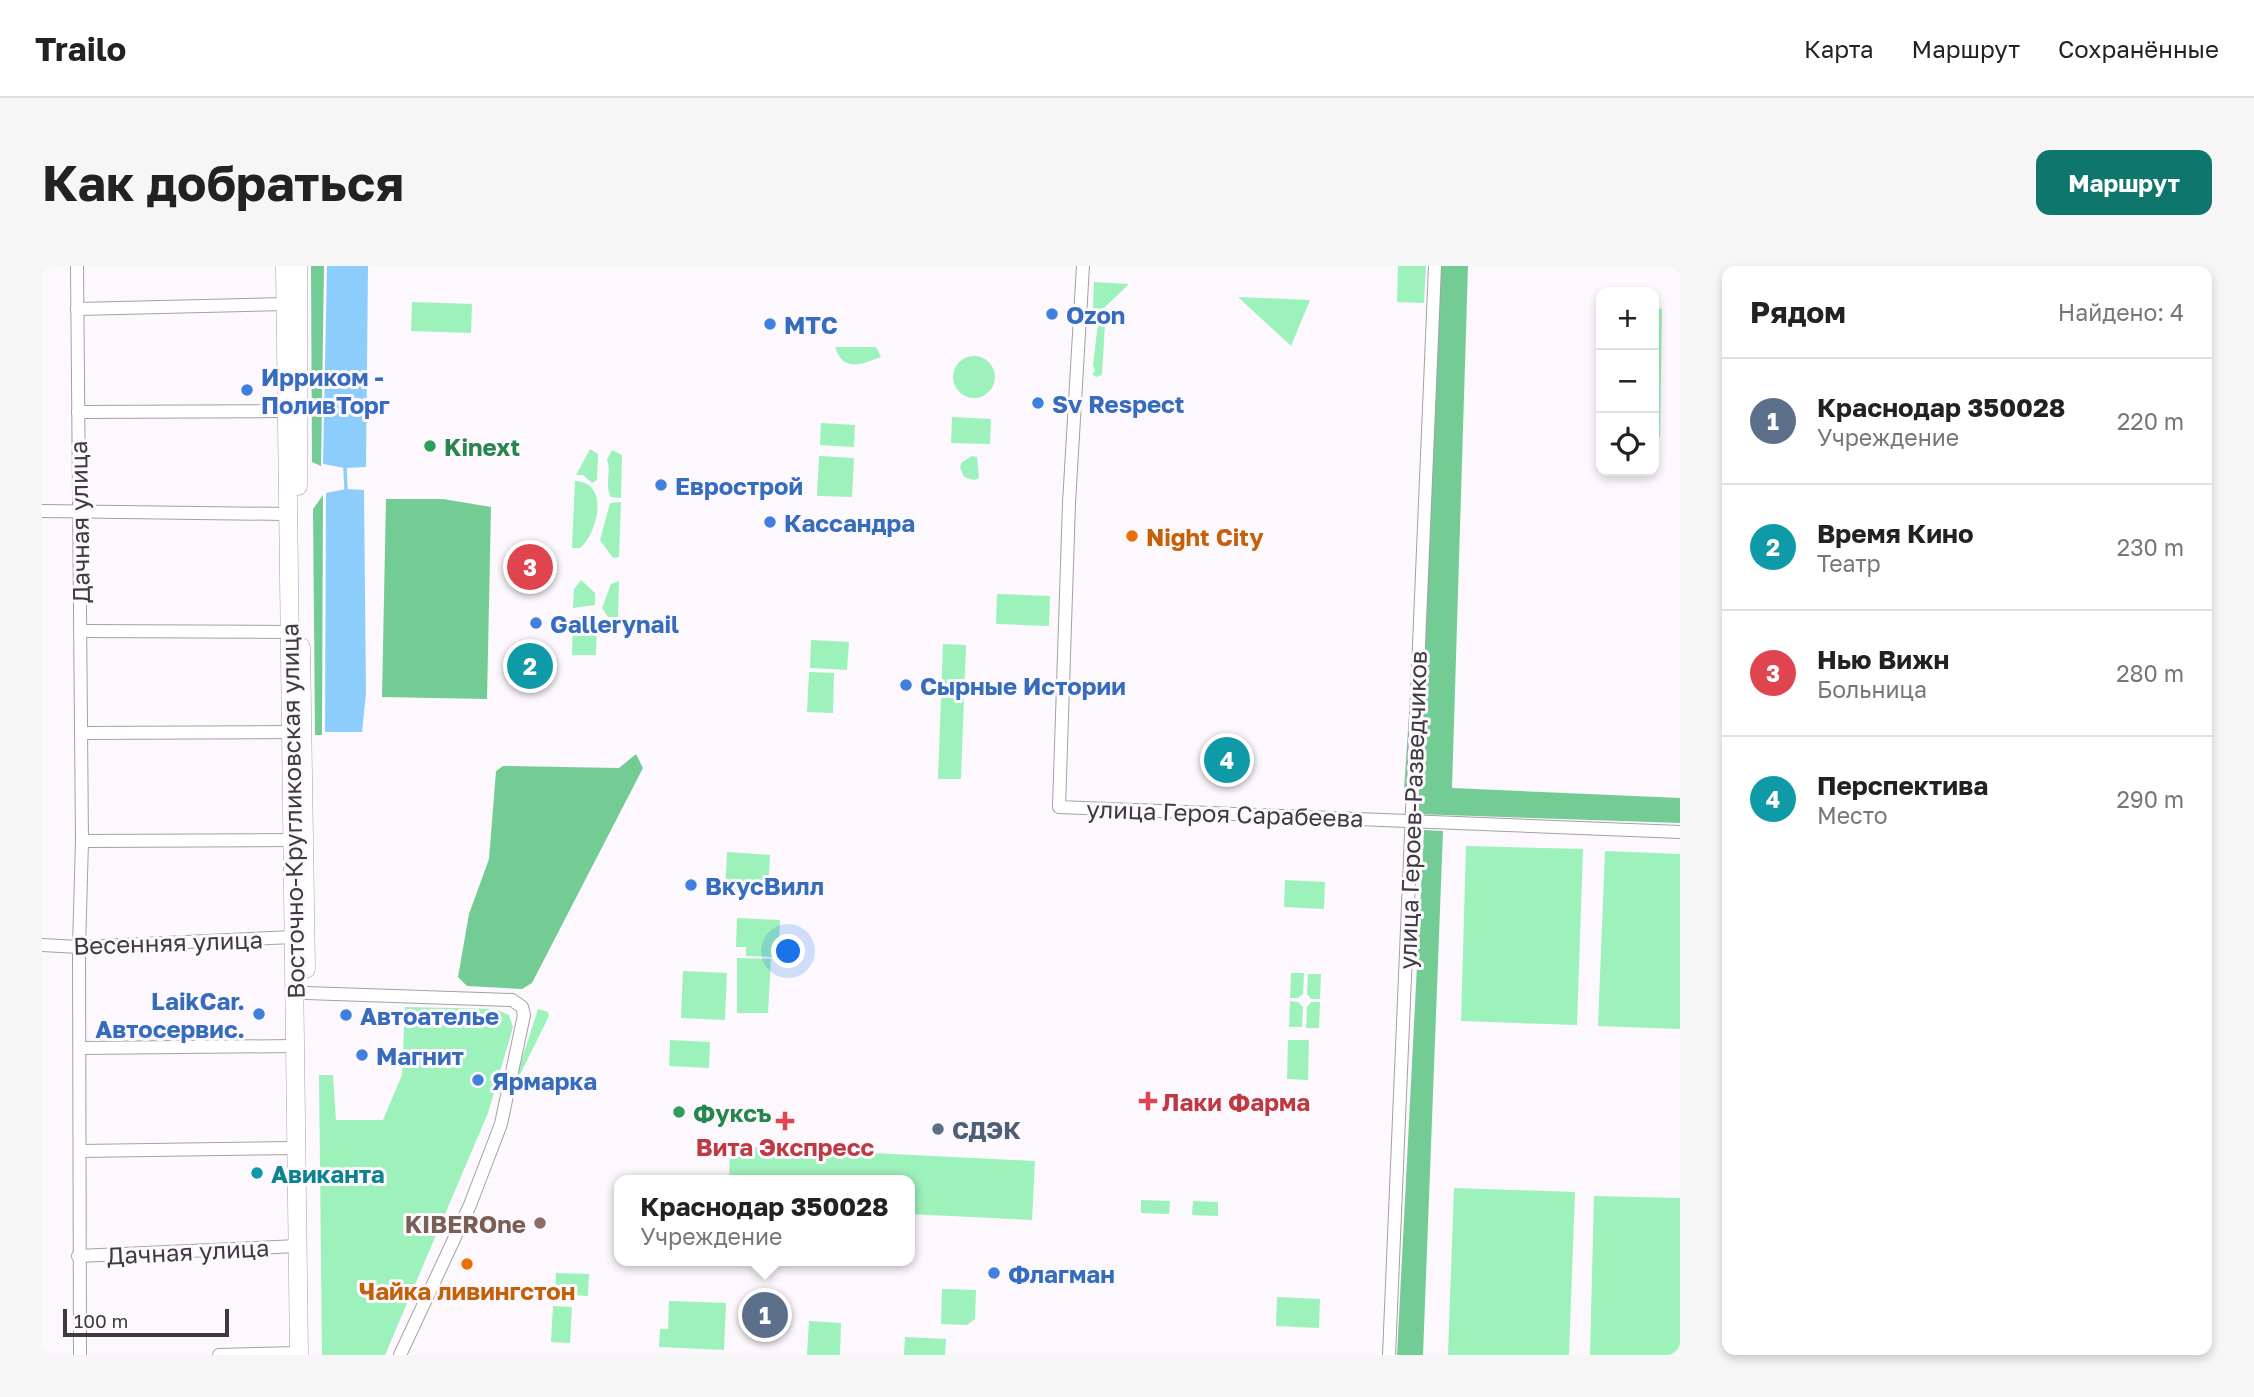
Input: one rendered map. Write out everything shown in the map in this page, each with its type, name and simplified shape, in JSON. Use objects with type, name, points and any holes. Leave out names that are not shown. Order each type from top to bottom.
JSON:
[{"type":"main road","name":"Восточно-Кругликовская улица","points":[[285,266],[296,1148],[303,1354]]},
{"type":"main road","name":"Восточно-Кругликовская улица","points":[[298,266],[306,993],[303,1354]]},
{"type":"street","name":"Дачная улица","points":[[77,266],[82,841],[79,947],[80,1355]]},
{"type":"street","name":"улица Героя Сарабеева","points":[[1083,266],[1069,503],[1059,807],[1680,832]]},
{"type":"street","name":"улица Героев-Разведчиков","points":[[1388,1355],[1435,266]]},
{"type":"street","points":[[77,309],[285,304]]},
{"type":"street","name":"Дачная улица","points":[[78,412],[286,411]]},
{"type":"street","points":[[42,511],[286,514]]},
{"type":"street","name":"Дачная улица","points":[[80,631],[289,632]]},
{"type":"street","points":[[81,733],[290,732]]},
{"type":"street","points":[[82,841],[291,840]]},
{"type":"street","name":"Весенняя улица","points":[[42,945],[79,947],[293,937]]},
{"type":"street","points":[[306,993],[512,1000],[522,1007],[524,1015],[501,1124],[470,1205],[400,1355]]},
{"type":"street","points":[[80,1048],[295,1046]]},
{"type":"street","points":[[80,1151],[296,1148]]},
{"type":"street","name":"Дачная улица","points":[[78,1256],[298,1246]]},
{"type":"street","points":[[219,1355],[303,1354]]},
{"type":"green space","points":[[311,266],[324,266],[321,466],[312,462]]},
{"type":"green space","points":[[1398,266],[1426,266],[1424,303],[1397,302]]},
{"type":"green space","points":[[1439,266],[1468,266],[1452,788],[1680,798],[1680,823],[1416,814],[1417,790],[1404,790]]},
{"type":"green space","points":[[1094,282],[1129,284],[1103,309],[1093,308]]},
{"type":"green space","points":[[1238,297],[1310,300],[1291,346]]},
{"type":"green space","points":[[412,302],[472,304],[471,333],[411,331]]},
{"type":"green space","points":[[1659,309],[1662,309],[1660,437]]},
{"type":"green space","points":[[1098,323],[1105,324],[1102,375],[1096,377],[1092,374],[1095,371],[1093,365]]},
{"type":"green space","points":[[835,347],[876,347],[881,357],[860,364],[848,363],[838,355]]},
{"type":"green space","points":[[974,356],[989,362],[995,377],[989,392],[974,398],[959,392],[953,377],[959,362]]},
{"type":"green space","points":[[952,417],[991,419],[990,444],[951,443]]},
{"type":"green space","points":[[821,423],[855,425],[854,447],[820,445]]},
{"type":"green space","points":[[590,449],[598,454],[597,480],[592,483],[583,475],[576,475]]},
{"type":"green space","points":[[612,450],[622,455],[621,498],[611,497],[608,488],[607,460]]},
{"type":"green space","points":[[819,456],[854,458],[852,497],[817,496]]},
{"type":"green space","points":[[972,456],[977,457],[979,478],[974,480],[964,477],[960,467],[962,462]]},
{"type":"green space","points":[[575,481],[586,484],[597,499],[596,520],[580,548],[572,548]]},
{"type":"green space","points":[[323,495],[322,735],[315,735],[313,509]]},
{"type":"green space","points":[[386,499],[443,499],[491,507],[487,699],[382,697]]},
{"type":"green space","points":[[621,502],[619,557],[613,558],[600,540],[610,503]]},
{"type":"green space","points":[[581,580],[595,593],[595,605],[573,608],[574,589]]},
{"type":"green space","points":[[619,581],[618,617],[608,617],[602,608],[611,584]]},
{"type":"green space","points":[[997,594],[1050,596],[1049,626],[996,624]]},
{"type":"green space","points":[[573,617],[597,617],[596,655],[572,655]]},
{"type":"green space","points":[[811,640],[849,642],[847,670],[810,668]]},
{"type":"green space","points":[[943,644],[966,645],[961,779],[938,779]]},
{"type":"green space","points":[[809,672],[834,673],[833,713],[807,712]]},
{"type":"green space","points":[[636,754],[643,768],[532,983],[522,989],[467,986],[458,977],[469,914],[489,859],[496,771],[503,766],[619,768]]},
{"type":"green space","points":[[1424,830],[1443,831],[1423,1355],[1397,1355]]},
{"type":"green space","points":[[1466,846],[1583,849],[1577,1025],[1461,1021]]},
{"type":"green space","points":[[1605,851],[1680,854],[1680,1029],[1598,1026]]},
{"type":"green space","points":[[727,852],[770,855],[768,895],[725,893]]},
{"type":"green space","points":[[1285,880],[1325,882],[1324,909],[1284,907]]},
{"type":"green space","points":[[737,918],[780,920],[778,957],[746,956],[746,947],[736,947]]},
{"type":"green space","points":[[737,958],[771,959],[768,1013],[737,1013]]},
{"type":"green space","points":[[683,971],[727,973],[725,1020],[681,1018]]},
{"type":"green space","points":[[1291,973],[1304,973],[1303,994],[1298,998],[1290,998]]},
{"type":"green space","points":[[1308,974],[1321,974],[1320,999],[1311,999],[1307,994]]},
{"type":"green space","points":[[1290,1001],[1298,1002],[1303,1007],[1302,1027],[1289,1027]]},
{"type":"green space","points":[[1311,1002],[1320,1002],[1319,1028],[1306,1028],[1307,1007]]},
{"type":"green space","points":[[405,1007],[495,1009],[509,1015],[513,1027],[488,1113],[385,1355],[322,1355],[319,1075],[333,1075],[336,1120],[383,1120],[402,1075]]},
{"type":"green space","points":[[538,1009],[548,1012],[549,1016],[511,1093]]},
{"type":"green space","points":[[670,1040],[710,1042],[709,1068],[669,1066]]},
{"type":"green space","points":[[1288,1040],[1309,1040],[1308,1080],[1287,1079]]},
{"type":"green space","points":[[730,1146],[1035,1161],[1032,1220],[915,1214],[915,1175],[729,1175]]},
{"type":"green space","points":[[1454,1188],[1575,1192],[1569,1355],[1448,1355]]},
{"type":"green space","points":[[1594,1196],[1680,1198],[1680,1355],[1590,1355]]},
{"type":"green space","points":[[1141,1200],[1170,1201],[1169,1214],[1141,1213]]},
{"type":"green space","points":[[1193,1201],[1218,1202],[1218,1216],[1192,1215]]},
{"type":"green space","points":[[556,1273],[589,1274],[588,1296],[555,1294]]},
{"type":"green space","points":[[942,1289],[976,1290],[975,1319],[967,1325],[941,1324]]},
{"type":"green space","points":[[1277,1297],[1320,1299],[1319,1328],[1276,1326]]},
{"type":"green space","points":[[669,1301],[726,1303],[724,1350],[659,1347],[660,1329],[668,1329]]},
{"type":"green space","points":[[553,1306],[572,1307],[570,1343],[551,1342]]},
{"type":"green space","points":[[809,1321],[841,1323],[840,1355],[807,1355]]},
{"type":"green space","points":[[905,1337],[946,1339],[945,1355],[904,1355]]},
{"type":"water","points":[[327,266],[368,266],[366,467],[345,468],[323,464]]},
{"type":"water","points":[[346,489],[364,490],[366,693],[362,732],[325,732],[326,493]]},
{"type":"waterway","points":[[345,468],[346,489]]},
{"type":"place","name":"Ozon","points":[[1052,314]]},
{"type":"place","name":"МТС","points":[[770,324]]},
{"type":"place","name":"Ирриком - ПоливТорг","points":[[247,390]]},
{"type":"place","name":"Sv Respect","points":[[1038,403]]},
{"type":"place","name":"Kinext","points":[[430,446]]},
{"type":"place","name":"Еврострой","points":[[661,485]]},
{"type":"place","name":"Кассандра","points":[[770,522]]},
{"type":"place","name":"Night City","points":[[1132,536]]},
{"type":"place","name":"Нью Вижн","points":[[530,567]]},
{"type":"place","name":"Gallerynail","points":[[536,623]]},
{"type":"place","name":"Время Кино","points":[[530,666]]},
{"type":"place","name":"Сырные Истории","points":[[906,685]]},
{"type":"place","name":"Перспектива","points":[[1227,760]]},
{"type":"place","name":"ВкусВилл","points":[[691,885]]},
{"type":"place","name":"LaikCar. Автосервис.","points":[[259,1014]]},
{"type":"place","name":"Автоателье","points":[[346,1015]]},
{"type":"place","name":"Магнит","points":[[362,1055]]},
{"type":"place","name":"Ярмарка","points":[[478,1080]]},
{"type":"place","name":"Лаки Фарма","points":[[1148,1101]]},
{"type":"place","name":"Фуксъ","points":[[679,1112]]},
{"type":"place","name":"Вита Экспресс","points":[[785,1121]]},
{"type":"place","name":"СДЭК","points":[[938,1129]]},
{"type":"place","name":"Авиканта","points":[[257,1173]]},
{"type":"place","name":"KIBEROne","points":[[540,1223]]},
{"type":"place","name":"Чайка ливингстон","points":[[467,1264]]},
{"type":"place","name":"Флагман","points":[[994,1273]]},
{"type":"place","name":"Краснодар 350028","points":[[765,1315]]}]
